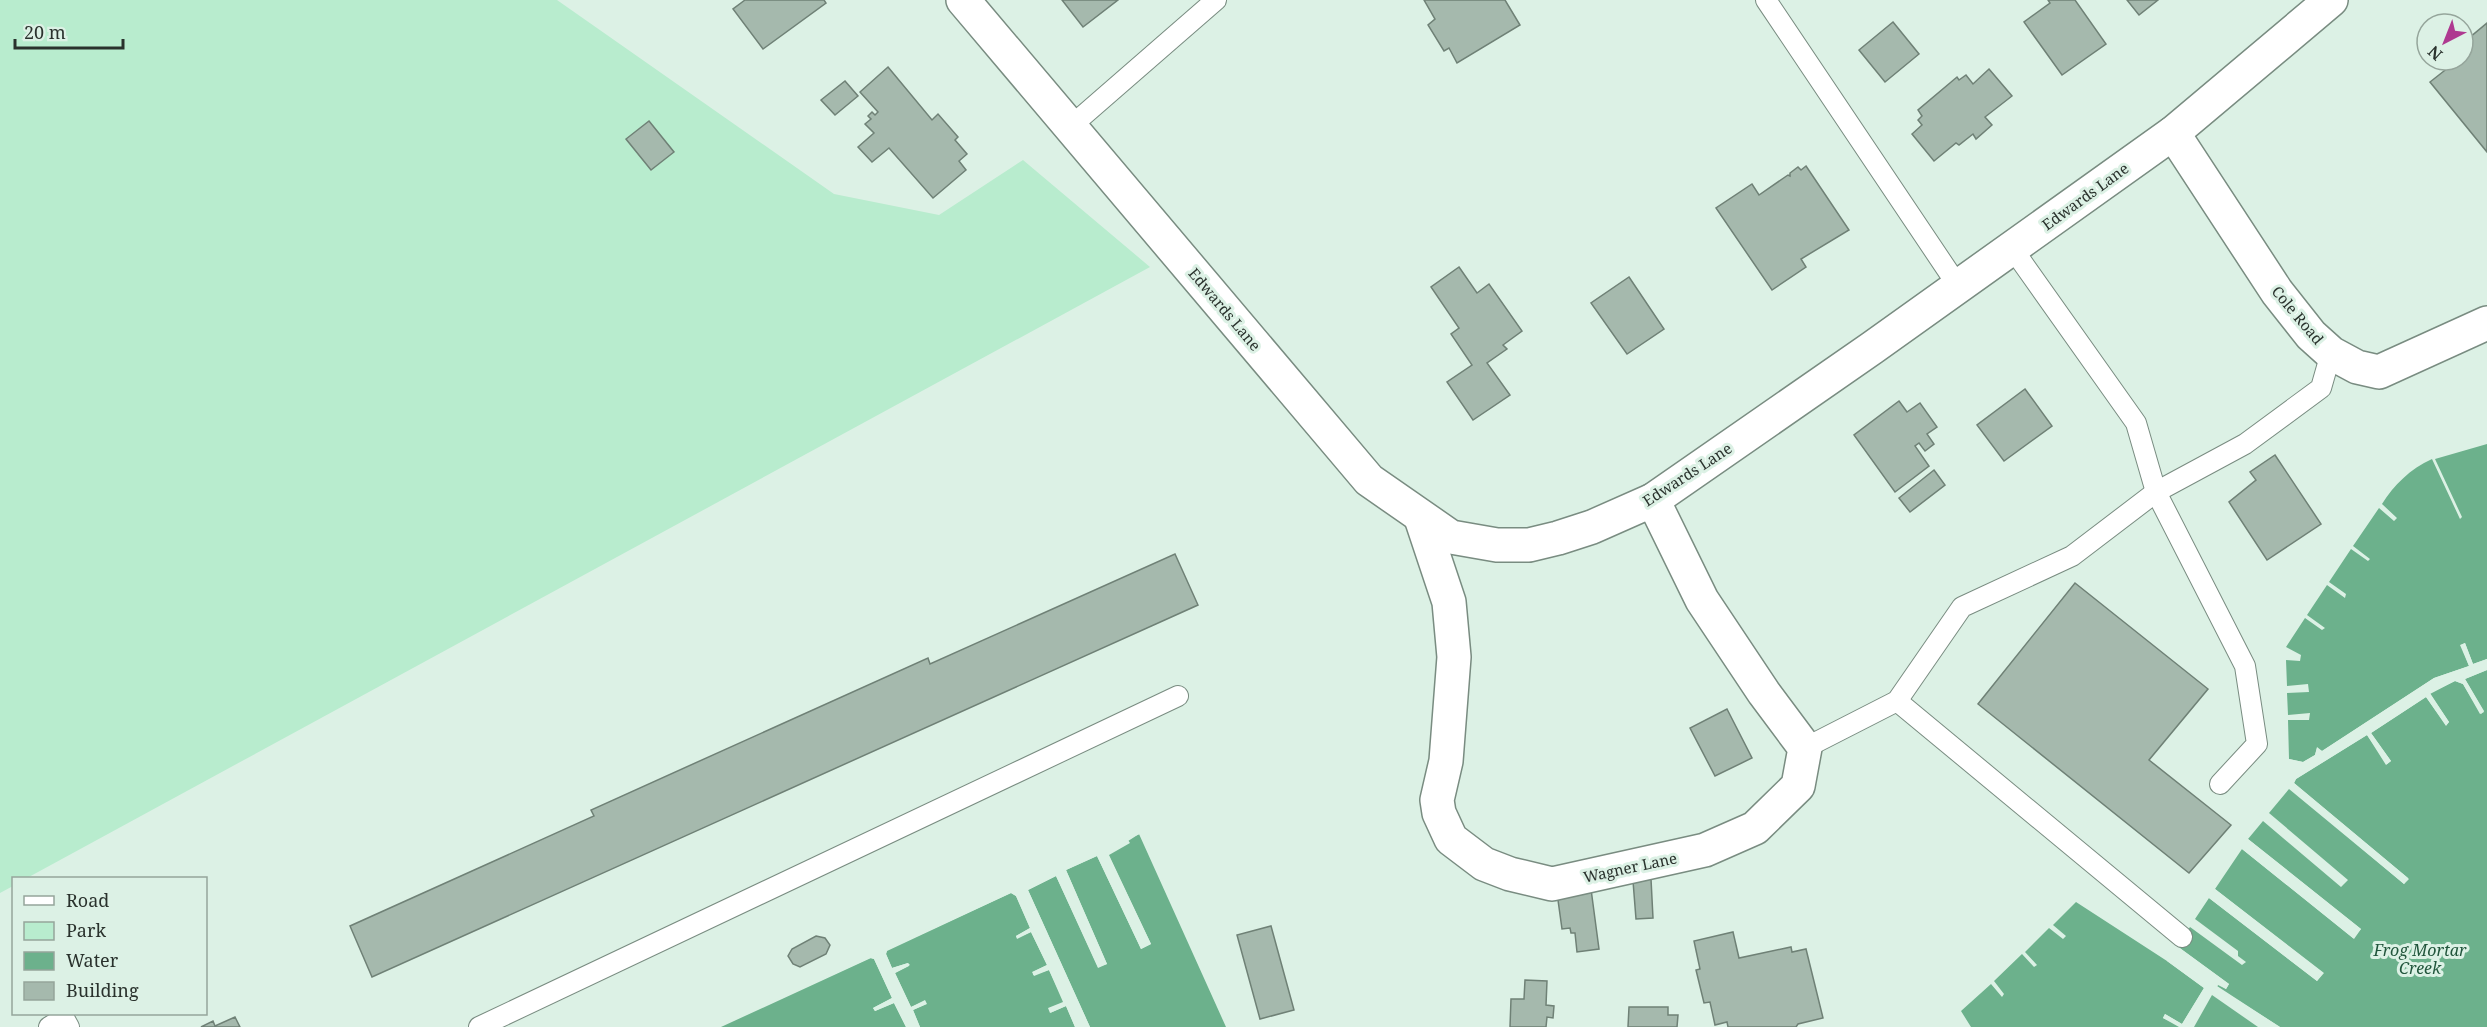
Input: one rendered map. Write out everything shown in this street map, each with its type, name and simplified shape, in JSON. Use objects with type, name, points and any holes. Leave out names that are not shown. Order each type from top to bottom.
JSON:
[{"type":"street","name":"Edwards Lane","points":[[963,0],[1369,480],[1451,537],[1497,545],[1529,545],[1592,527],[1653,500],[2173,132],[2331,0]]},
{"type":"street","name":"Cole Road","points":[[2173,132],[2277,292],[2312,335],[2331,353],[2357,367],[2379,372],[2487,323]]},
{"type":"street","points":[[1653,500],[1702,600],[1764,693],[1805,748]]},
{"type":"street","name":"Wagner Lane","points":[[1421,518],[1449,602],[1454,657],[1446,761],[1437,800],[1439,813],[1450,839],[1484,864],[1510,874],[1552,884],[1705,850],[1755,828],[1798,786],[1805,748]]},
{"type":"lane","points":[[1070,127],[1216,0]]},
{"type":"lane","points":[[1766,0],[1958,286]]},
{"type":"lane","points":[[2012,248],[2136,423],[2156,492],[2245,666],[2257,744],[2220,784]]},
{"type":"lane","points":[[1805,748],[1897,700],[1962,607],[2072,556],[2156,492],[2245,444],[2321,388],[2331,353]]},
{"type":"lane","points":[[479,1027],[1178,696]]},
{"type":"lane","points":[[1897,700],[2182,937]]},
{"type":"lane","points":[[49,1027],[64,1018],[69,1027]]},
{"type":"green space","points":[[0,0],[557,0],[834,194],[939,215],[1023,160],[1150,267],[29,877],[12,877],[12,887],[0,893]]},
{"type":"water","points":[[2487,444],[2487,659],[2473,664],[2465,643],[2461,645],[2469,666],[2434,678],[2322,751],[2317,748],[2315,755],[2303,762],[2289,759],[2288,720],[2309,720],[2310,713],[2288,715],[2287,693],[2309,692],[2308,684],[2287,686],[2286,660],[2300,661],[2301,655],[2286,647],[2305,618],[2322,630],[2325,628],[2307,615],[2327,585],[2345,598],[2346,594],[2329,582],[2351,549],[2368,561],[2370,559],[2353,546],[2379,508],[2394,521],[2397,518],[2382,504],[2397,484],[2432,459],[2460,519],[2462,517],[2435,459]]},
{"type":"water","name":"Frog Mortar Creek","points":[[2487,670],[2487,1027],[2280,1027],[2217,986],[2218,984],[2226,989],[2229,984],[2177,946],[2190,927],[2242,965],[2246,962],[2238,956],[2238,951],[2195,919],[2209,898],[2317,981],[2323,973],[2215,889],[2242,849],[2353,938],[2361,929],[2248,839],[2263,821],[2341,887],[2348,880],[2269,813],[2289,789],[2404,884],[2408,878],[2294,783],[2296,779],[2367,735],[2387,764],[2391,761],[2371,733],[2426,697],[2446,725],[2449,722],[2430,693],[2455,681],[2463,684],[2481,714],[2484,711],[2465,679]]},
{"type":"water","points":[[1139,834],[1226,1027],[1090,1027],[1028,890],[1056,876],[1098,967],[1107,964],[1066,870],[1097,856],[1141,949],[1151,944],[1108,854]]},
{"type":"water","points":[[1011,893],[1016,896],[1030,928],[1016,936],[1017,938],[1031,932],[1047,965],[1033,972],[1033,975],[1049,970],[1064,1002],[1050,1013],[1066,1006],[1075,1027],[920,1027],[913,1010],[926,1004],[925,1001],[911,1007],[895,973],[909,966],[908,963],[892,968],[886,954],[887,951]]},
{"type":"water","points":[[2076,902],[2204,988],[2182,1024],[2165,1014],[2163,1018],[2179,1027],[1971,1027],[1961,1011],[1991,984],[2002,997],[2004,994],[1994,981],[2022,954],[2034,967],[2037,965],[2025,952],[2049,928],[2063,939],[2066,936],[2053,925]]},
{"type":"water","points":[[871,958],[874,959],[892,998],[873,1008],[875,1011],[894,1003],[906,1027],[721,1027]]},
{"type":"water","points":[[2212,995],[2258,1027],[2194,1027]]},
{"type":"pier","points":[[2465,643],[2473,664],[2487,659],[2487,663],[2435,680],[2324,754],[2319,753],[2317,758],[2304,765],[2290,762],[2289,759],[2303,762],[2315,755],[2317,747],[2322,751],[2434,678],[2469,666],[2460,645]]},
{"type":"pier","points":[[2487,667],[2487,670],[2465,679],[2484,712],[2480,714],[2463,684],[2455,681],[2430,694],[2449,722],[2446,726],[2426,697],[2371,733],[2391,761],[2386,765],[2367,735],[2296,779],[2294,783],[2409,879],[2404,884],[2290,788],[2404,879],[2292,786],[2291,782],[2294,777],[2427,694],[2428,691],[2454,678],[2462,680]]},
{"type":"pier","points":[[1138,832],[1142,833],[1229,1027],[1227,1027],[1140,834],[1125,840]]},
{"type":"pier","points":[[2248,839],[2361,929],[2354,939],[2242,849],[2243,847],[2353,934],[2357,930],[2246,842]]},
{"type":"pier","points":[[1128,840],[1130,843],[1109,855],[1151,944],[1141,949],[1097,856],[1066,870],[1107,964],[1098,968],[1056,876],[1028,890],[1090,1027],[1087,1027],[1025,889],[1054,873],[1058,874],[1100,964],[1103,962],[1063,870],[1099,853],[1142,945],[1147,943],[1105,855]]},
{"type":"pier","points":[[2215,889],[2324,973],[2317,981],[2209,898],[2211,896],[2317,977],[2319,974],[2213,892]]},
{"type":"pier","points":[[1010,891],[1019,894],[1078,1027],[1075,1027],[1066,1006],[1050,1013],[1048,1008],[1063,1002],[1049,970],[1034,976],[1032,972],[1047,965],[1031,932],[1017,939],[1016,936],[1030,928],[1016,896],[1011,893],[887,950],[886,954],[892,968],[908,963],[910,965],[895,973],[911,1007],[925,1000],[927,1004],[913,1010],[920,1027],[917,1027],[893,971],[883,955],[884,949]]},
{"type":"pier","points":[[2177,946],[2229,984],[2226,989],[2218,985],[2217,987],[2280,1027],[2274,1027],[2215,989],[2216,982],[2225,985],[2175,948]]},
{"type":"pier","points":[[871,955],[877,958],[894,1000],[899,1003],[909,1027],[906,1027],[894,1003],[875,1011],[873,1008],[892,998],[874,959],[870,958],[718,1027]]},
{"type":"pier","points":[[2168,958],[2207,987],[2182,1027],[2163,1018],[2165,1014],[2182,1024],[2204,988],[2167,961]]},
{"type":"building","points":[[745,0],[824,0],[826,3],[763,49],[733,9]]},
{"type":"building","points":[[1062,0],[1118,0],[1083,27]]},
{"type":"building","points":[[1424,0],[1505,0],[1520,25],[1457,63],[1449,48],[1444,51],[1428,25],[1435,19]]},
{"type":"building","points":[[2048,0],[2075,0],[2106,44],[2062,75],[2024,22],[2050,3]]},
{"type":"building","points":[[2127,0],[2158,0],[2139,15]]},
{"type":"building","points":[[1893,22],[1919,54],[1885,82],[1859,50]]},
{"type":"building","points":[[2487,23],[2487,152],[2430,82],[2443,72],[2475,72],[2475,33]]},
{"type":"building","points":[[888,67],[932,120],[938,114],[958,137],[955,140],[967,154],[959,161],[966,170],[933,198],[889,148],[872,162],[858,147],[874,133],[865,124],[871,119],[868,116],[872,112],[875,115],[878,112],[860,92]]},
{"type":"building","points":[[1989,69],[2012,96],[1985,117],[1992,125],[1976,139],[1973,134],[1959,145],[1956,143],[1934,161],[1912,134],[1922,125],[1918,120],[1922,116],[1918,110],[1957,77],[1959,80],[1966,75],[1973,84]]},
{"type":"building","points":[[845,81],[858,96],[835,115],[821,100]]},
{"type":"building","points":[[649,121],[674,152],[651,170],[626,139]]},
{"type":"building","points":[[1806,166],[1849,230],[1801,259],[1806,267],[1772,290],[1716,208],[1752,184],[1759,195],[1788,175],[1790,176],[1790,173],[1798,167],[1801,170]]},
{"type":"building","points":[[1459,267],[1477,293],[1489,284],[1522,331],[1503,345],[1507,349],[1487,363],[1510,395],[1473,420],[1447,382],[1472,365],[1451,334],[1459,328],[1431,287]]},
{"type":"building","points":[[1629,277],[1664,329],[1627,354],[1591,303]]},
{"type":"building","points":[[2025,389],[2052,426],[2004,461],[1977,425]]},
{"type":"building","points":[[1899,401],[1907,412],[1920,403],[1937,427],[1927,434],[1934,444],[1925,451],[1919,443],[1915,446],[1929,466],[1895,492],[1854,435]]},
{"type":"building","points":[[2275,455],[2321,524],[2267,560],[2229,502],[2256,480],[2250,472]]},
{"type":"building","points":[[1934,470],[1945,485],[1910,512],[1899,498]]},
{"type":"building","points":[[1175,554],[1198,605],[372,977],[350,926],[594,816],[591,810],[928,658],[930,664]]},
{"type":"building","points":[[2075,583],[2208,689],[2149,760],[2231,825],[2189,873],[1978,704]]},
{"type":"building","points":[[1727,709],[1752,758],[1715,776],[1690,728]]},
{"type":"building","points":[[1651,879],[1653,918],[1636,919],[1633,881]]},
{"type":"building","points":[[1591,889],[1599,949],[1577,952],[1575,933],[1571,933],[1570,928],[1562,929],[1557,893]]},
{"type":"building","points":[[1271,926],[1294,1010],[1260,1019],[1237,935]]},
{"type":"building","points":[[1733,932],[1739,958],[1791,947],[1792,952],[1806,949],[1823,1018],[1798,1024],[1796,1027],[1728,1027],[1727,1022],[1715,1025],[1710,1002],[1704,1003],[1696,970],[1700,969],[1694,941]]},
{"type":"building","points":[[816,936],[825,938],[830,945],[826,954],[800,967],[793,964],[788,956],[792,949]]},
{"type":"building","points":[[1525,980],[1547,981],[1546,1005],[1554,1006],[1553,1018],[1547,1017],[1546,1027],[1510,1027],[1511,999],[1524,999]]},
{"type":"building","points":[[1629,1007],[1668,1007],[1668,1015],[1678,1015],[1677,1027],[1628,1027]]},
{"type":"building","points":[[235,1017],[240,1027],[201,1027],[213,1021],[215,1026]]}]
